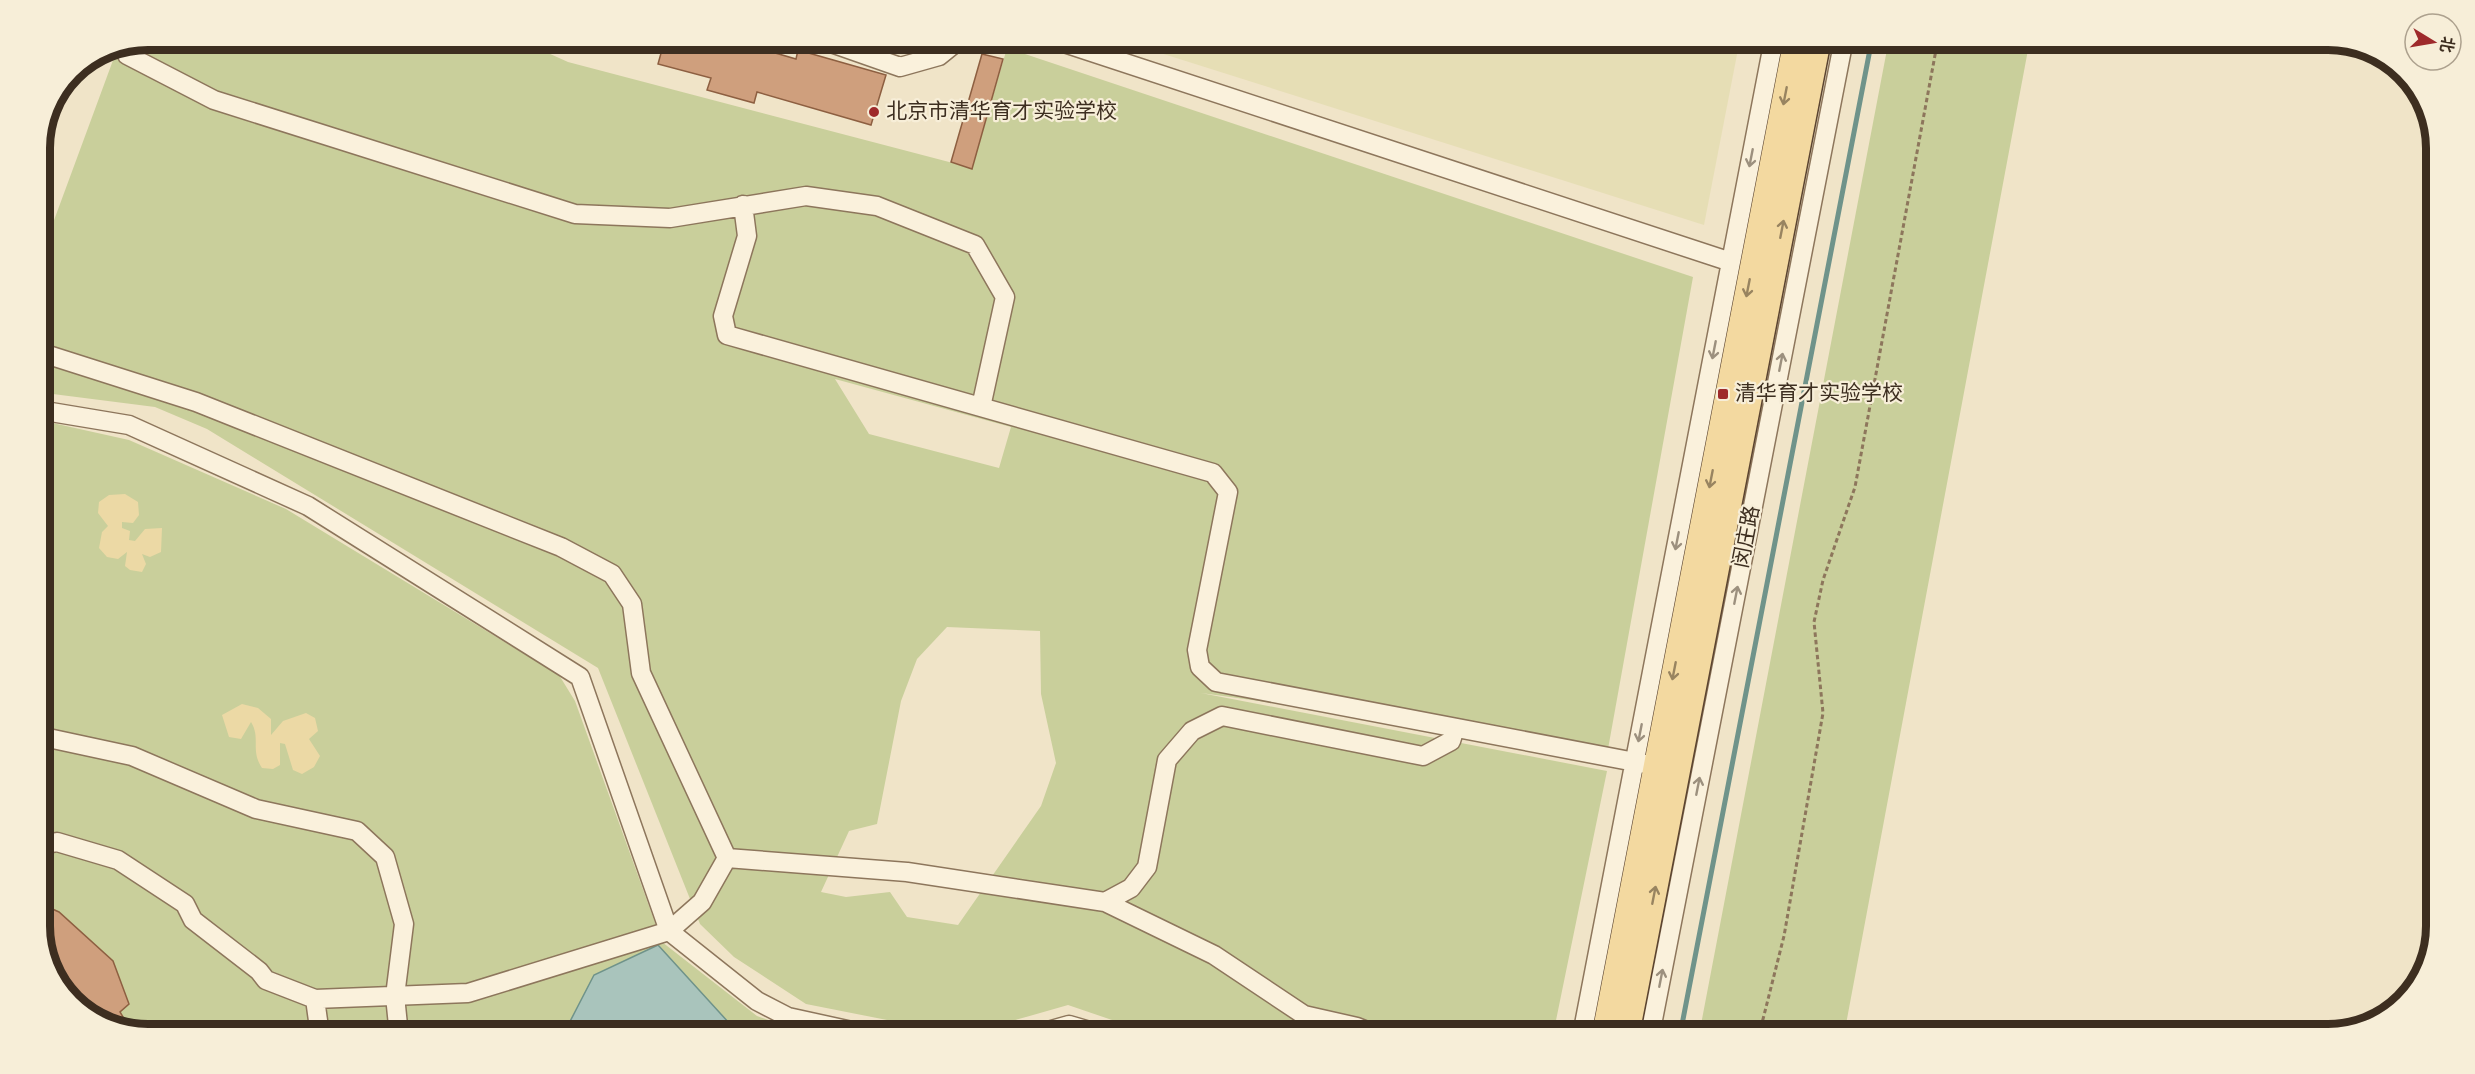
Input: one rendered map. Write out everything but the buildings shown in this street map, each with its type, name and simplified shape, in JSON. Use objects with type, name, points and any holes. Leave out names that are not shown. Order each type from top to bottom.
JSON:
[{"type":"main road","points":[[1606,1024],[1645,764],[1794,50]]},
{"type":"main road","name":"闵庄路","points":[[1629,1024],[1817,50]]},
{"type":"street","points":[[851,50],[900,67],[939,56],[946,50]]},
{"type":"street","points":[[1085,50],[1731,262]]},
{"type":"street","points":[[1585,1024],[1645,764],[1731,262],[1772,50]]},
{"type":"street","name":"闵庄路","points":[[1652,1024],[1842,50]]},
{"type":"street","points":[[127,55],[214,100],[575,214],[670,218],[806,196],[877,206],[975,245],[1005,297],[981,407]]},
{"type":"street","points":[[742,205],[747,236],[723,316],[727,336],[1213,473],[1228,492],[1197,650],[1200,667],[1216,682],[1645,764]]},
{"type":"street","points":[[50,356],[196,402],[561,547],[612,574],[633,604],[641,673],[728,858]]},
{"type":"street","points":[[50,412],[129,425],[308,506],[580,677],[669,931],[757,1001],[788,1017],[820,1024]]},
{"type":"street","points":[[1105,902],[1131,888],[1147,867],[1167,760],[1192,731],[1222,716],[1423,756],[1451,741],[1455,728]]},
{"type":"street","points":[[50,738],[132,756],[256,809],[357,831],[385,857],[404,924],[395,996],[398,1024]]},
{"type":"street","points":[[50,844],[57,842],[118,860],[185,904],[193,920],[259,971],[266,980],[315,999],[468,993],[669,931],[702,902],[728,858]]},
{"type":"street","points":[[728,858],[908,872],[1105,902],[1214,956],[1304,1015],[1344,1024]]},
{"type":"street","points":[[315,999],[318,1024]]},
{"type":"path","points":[[1762,1024],[1784,936],[1823,713],[1814,622],[1823,580],[1855,487],[1936,50]]},
{"type":"shaded area","points":[[1151,50],[1738,50],[1704,225]]},
{"type":"green space","points":[[134,50],[541,50],[568,62],[972,168],[1006,50],[1013,50],[1693,277],[1608,749],[1201,693],[1607,771],[1555,1024],[1124,1024],[1068,1005],[1002,1024],[907,1024],[806,1004],[734,957],[700,924],[598,668],[207,429],[155,407],[50,394],[50,231],[115,56]],"holes":[[[835,379],[1011,427],[999,468],[869,434]],[[947,627],[1040,631],[1041,694],[1056,763],[1041,806],[958,925],[907,917],[890,892],[846,897],[821,892],[849,831],[877,824],[901,701],[917,659]]]},
{"type":"green space","points":[[1887,50],[2028,50],[1846,1024],[1701,1024]]},
{"type":"green space","points":[[50,422],[129,440],[286,509],[559,675],[575,701],[662,942],[757,1016],[779,1024],[147,1024],[128,1023],[110,1017],[83,1000],[66,981],[60,970],[51,946],[50,933]]},
{"type":"sand","points":[[125,494],[138,502],[139,515],[133,523],[122,522],[122,528],[130,531],[129,540],[135,541],[145,529],[162,528],[161,552],[150,557],[142,554],[146,564],[142,572],[130,570],[125,566],[127,552],[118,559],[107,557],[99,548],[102,532],[108,526],[98,513],[99,502],[109,495]]},
{"type":"sand","points":[[242,704],[258,708],[271,719],[271,735],[283,721],[306,713],[315,718],[318,731],[309,739],[320,756],[314,767],[302,774],[293,770],[285,744],[280,743],[280,765],[273,769],[262,768],[258,762],[255,733],[251,722],[241,739],[229,737],[222,715]]},
{"type":"water","points":[[658,945],[730,1024],[569,1024],[594,975]]},
{"type":"waterway","points":[[1682,1024],[1870,50]]},
{"type":"place","name":"北京市清华育才实验学校","points":[[874,112]]},
{"type":"place","name":"清华育才实验学校","points":[[1723,394]]}]
